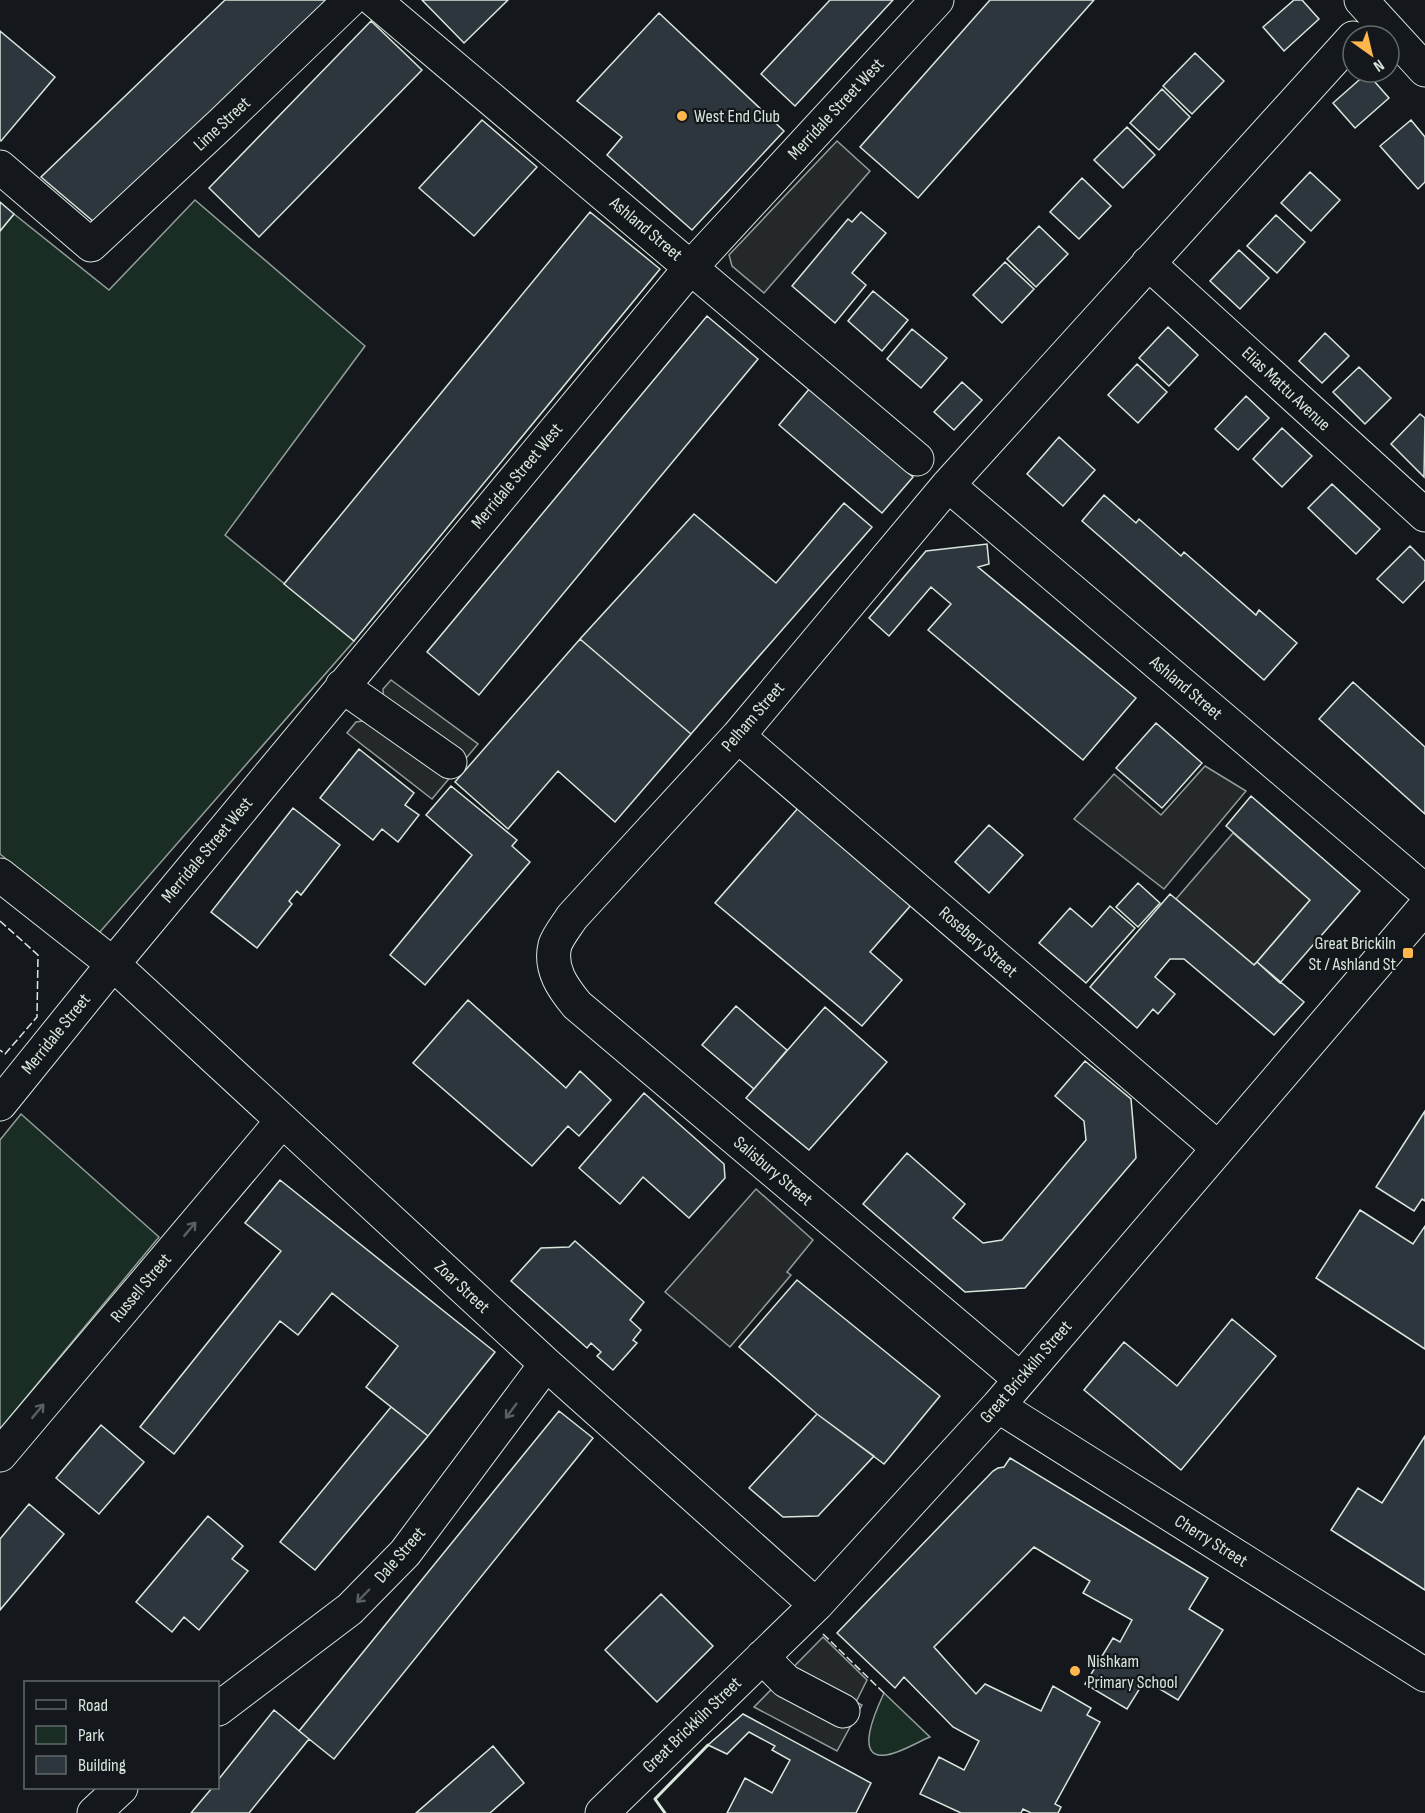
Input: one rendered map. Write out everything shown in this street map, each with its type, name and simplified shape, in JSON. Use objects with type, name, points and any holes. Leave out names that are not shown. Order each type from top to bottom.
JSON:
[{"type":"street","name":"Lime Street","points":[[0,167],[92,245],[350,0]]},
{"type":"street","name":"Ashland Street","points":[[374,0],[917,459]]},
{"type":"street","name":"Merridale Street West","points":[[113,964],[691,267],[937,0]]},
{"type":"street","points":[[948,485],[1361,22],[1425,70]]},
{"type":"street","name":"Elias Mattu Avenue","points":[[1148,263],[1425,515]]},
{"type":"street","name":"Ashland Street","points":[[948,485],[1425,891]]},
{"type":"street","name":"Pelham Street","points":[[555,945],[572,917],[738,736],[948,485]]},
{"type":"street","points":[[342,686],[450,762]]},
{"type":"street","name":"Rosebery Street","points":[[738,736],[1218,1148]]},
{"type":"street","name":"Zoar Street","points":[[0,875],[113,964],[546,1364],[816,1605]]},
{"type":"street","name":"Great Brickkiln Street","points":[[602,1813],[816,1605],[998,1406],[1425,907]]},
{"type":"street","name":"Salisbury Street","points":[[555,945],[555,970],[561,985],[577,1005],[1020,1379]]},
{"type":"street","name":"Merridale Street","points":[[0,1104],[113,964]]},
{"type":"street","name":"Russell Street","points":[[0,1455],[282,1121]]},
{"type":"street","name":"Dale Street","points":[[219,1708],[350,1610],[405,1553],[546,1364]]},
{"type":"street","name":"Cherry Street","points":[[998,1406],[1425,1674]]},
{"type":"street","points":[[762,1657],[786,1681],[843,1711]]},
{"type":"street","points":[[94,1813],[120,1789]]},
{"type":"green space","points":[[195,200],[365,346],[225,535],[354,641],[99,933],[0,854],[0,231],[14,214],[109,290]]},
{"type":"green space","points":[[21,1114],[159,1237],[0,1429],[0,1140]]},
{"type":"green space","points":[[884,1693],[930,1737],[892,1754],[876,1754],[870,1749],[870,1731]]},
{"type":"shaded area","points":[[837,141],[870,171],[764,293],[732,266],[729,255]]},
{"type":"shaded area","points":[[391,680],[478,744],[432,799],[347,733],[356,722],[374,719],[384,706],[383,689]]},
{"type":"shaded area","points":[[1205,766],[1246,791],[1164,889],[1074,819],[1114,774],[1161,815]]},
{"type":"shaded area","points":[[1233,833],[1310,900],[1254,965],[1176,899]]},
{"type":"shaded area","points":[[756,1189],[813,1240],[787,1272],[791,1275],[730,1347],[665,1292]]},
{"type":"shaded area","points":[[823,1637],[867,1680],[856,1702],[862,1705],[837,1751],[754,1707]]},
{"type":"building","points":[[225,0],[331,0],[94,222],[41,177]]},
{"type":"building","points":[[422,0],[508,0],[464,43]]},
{"type":"building","points":[[830,0],[893,0],[795,106],[761,74]]},
{"type":"building","points":[[990,0],[1094,0],[918,198],[860,147]]},
{"type":"building","points":[[1294,0],[1302,0],[1319,19],[1284,51],[1263,27]]},
{"type":"building","name":"West End Club","points":[[659,13],[784,131],[692,230],[607,155],[622,137],[577,101]]},
{"type":"building","points":[[371,21],[422,70],[259,237],[209,188]]},
{"type":"building","points":[[0,31],[55,77],[1,141],[0,140]]},
{"type":"building","points":[[1195,53],[1224,81],[1192,114],[1163,86]]},
{"type":"building","points":[[1355,84],[1377,84],[1389,98],[1355,128],[1333,103]]},
{"type":"building","points":[[1162,89],[1190,117],[1159,150],[1130,123]]},
{"type":"building","points":[[482,120],[537,167],[474,236],[419,188]]},
{"type":"building","points":[[1411,120],[1425,137],[1425,182],[1418,189],[1380,146]]},
{"type":"building","points":[[1127,127],[1155,155],[1123,188],[1094,160]]},
{"type":"building","points":[[1310,172],[1340,200],[1311,231],[1281,203]]},
{"type":"building","points":[[1082,178],[1111,206],[1079,239],[1050,212]]},
{"type":"building","points":[[0,202],[14,214],[0,231]]},
{"type":"building","points":[[590,212],[660,269],[354,641],[284,584]]},
{"type":"building","points":[[861,212],[886,233],[852,273],[866,285],[835,323],[792,286],[848,219],[852,222]]},
{"type":"building","points":[[1276,215],[1305,242],[1277,273],[1247,246]]},
{"type":"building","points":[[1039,226],[1068,254],[1036,287],[1007,259]]},
{"type":"building","points":[[1239,250],[1269,278],[1240,309],[1210,281]]},
{"type":"building","points":[[1005,262],[1034,289],[1002,323],[973,295]]},
{"type":"building","points":[[873,291],[908,320],[882,351],[848,321]]},
{"type":"building","points":[[707,316],[758,359],[479,695],[427,652]]},
{"type":"building","points":[[1168,327],[1198,355],[1169,386],[1139,358]]},
{"type":"building","points":[[912,329],[947,358],[921,388],[887,359]]},
{"type":"building","points":[[1325,333],[1349,356],[1322,383],[1299,361]]},
{"type":"building","points":[[1137,364],[1167,392],[1138,423],[1108,395]]},
{"type":"building","points":[[1359,367],[1391,398],[1365,424],[1333,392]]},
{"type":"building","points":[[962,382],[982,400],[954,430],[934,412]]},
{"type":"building","points":[[810,388],[913,477],[882,513],[779,425]]},
{"type":"building","points":[[1246,396],[1269,418],[1238,450],[1215,429]]},
{"type":"building","points":[[1420,414],[1425,418],[1424,477],[1391,444]]},
{"type":"building","points":[[1282,428],[1312,456],[1282,487],[1253,459]]},
{"type":"building","points":[[1059,437],[1095,470],[1063,506],[1027,474]]},
{"type":"building","points":[[1332,484],[1380,529],[1356,554],[1308,508]]},
{"type":"building","points":[[1104,495],[1136,523],[1139,519],[1181,556],[1184,552],[1256,615],[1259,610],[1297,643],[1264,680],[1082,521]]},
{"type":"building","points":[[844,503],[872,527],[691,734],[580,639],[694,514],[776,583]]},
{"type":"building","points":[[987,544],[989,564],[978,567],[1136,698],[1083,760],[928,630],[951,604],[931,587],[889,636],[869,618],[926,551]]},
{"type":"building","points":[[1410,546],[1425,561],[1425,580],[1403,603],[1377,579]]},
{"type":"building","points":[[580,639],[691,734],[615,822],[558,771],[508,829],[455,782]]},
{"type":"building","points":[[1353,682],[1425,747],[1425,814],[1319,719]]},
{"type":"building","points":[[1156,723],[1202,763],[1162,808],[1116,768]]},
{"type":"building","points":[[359,749],[414,793],[405,805],[419,815],[398,842],[382,829],[373,840],[320,798]]},
{"type":"building","points":[[451,786],[517,840],[512,846],[530,862],[425,985],[390,955],[472,855],[426,815]]},
{"type":"building","points":[[1251,796],[1360,891],[1280,983],[1257,962],[1310,900],[1226,826]]},
{"type":"building","points":[[799,807],[912,904],[870,952],[902,980],[862,1026],[715,903]]},
{"type":"building","points":[[293,808],[340,845],[301,895],[297,891],[289,901],[292,904],[257,948],[211,912]]},
{"type":"building","points":[[989,825],[1023,855],[989,893],[955,862]]},
{"type":"building","points":[[1138,883],[1160,903],[1138,927],[1116,907]]},
{"type":"building","points":[[1170,894],[1254,965],[1257,962],[1304,1002],[1274,1035],[1184,959],[1170,959],[1155,977],[1175,994],[1158,1014],[1153,1009],[1137,1028],[1090,987]]},
{"type":"building","points":[[1110,906],[1135,928],[1086,983],[1039,943],[1070,908],[1092,927]]},
{"type":"building","points":[[468,1000],[566,1088],[580,1071],[611,1100],[579,1136],[568,1126],[532,1166],[413,1063]]},
{"type":"building","points":[[736,1006],[787,1050],[754,1089],[702,1045]]},
{"type":"building","points":[[825,1007],[887,1062],[809,1150],[746,1098]]},
{"type":"building","points":[[1085,1061],[1131,1099],[1136,1158],[1025,1288],[965,1292],[863,1204],[907,1153],[965,1204],[953,1218],[983,1243],[1002,1240],[1086,1140],[1084,1121],[1055,1096]]},
{"type":"building","points":[[644,1093],[724,1164],[725,1178],[689,1218],[643,1177],[620,1204],[579,1168]]},
{"type":"building","points":[[1425,1111],[1425,1201],[1422,1199],[1414,1211],[1376,1187]]},
{"type":"building","points":[[280,1180],[495,1352],[428,1436],[366,1387],[398,1346],[332,1293],[298,1335],[280,1321],[174,1454],[140,1427],[281,1251],[245,1223]]},
{"type":"building","points":[[1360,1210],[1413,1244],[1425,1226],[1425,1349],[1316,1278]]},
{"type":"building","points":[[575,1241],[644,1302],[630,1320],[641,1330],[633,1340],[637,1343],[613,1370],[597,1356],[601,1352],[591,1343],[587,1348],[511,1281],[541,1248],[569,1247]]},
{"type":"building","points":[[797,1280],[940,1396],[884,1464],[817,1414],[739,1347]]},
{"type":"building","points":[[1232,1319],[1276,1356],[1181,1470],[1084,1390],[1124,1342],[1177,1386]]},
{"type":"building","points":[[391,1407],[428,1436],[315,1570],[280,1542]]},
{"type":"building","points":[[559,1411],[593,1438],[334,1759],[299,1731]]},
{"type":"building","points":[[817,1414],[874,1456],[818,1516],[783,1517],[749,1488]]},
{"type":"building","points":[[101,1425],[144,1462],[99,1514],[56,1478]]},
{"type":"building","points":[[1425,1436],[1425,1590],[1331,1530],[1358,1488],[1382,1503]]},
{"type":"building","name":"Nishkam Primary School","points":[[1010,1458],[1208,1578],[1189,1609],[1223,1630],[1178,1700],[1145,1680],[1127,1709],[1085,1684],[1113,1638],[1120,1642],[1132,1620],[1083,1593],[1090,1581],[1034,1547],[934,1647],[976,1694],[985,1684],[1041,1711],[1053,1686],[1091,1708],[1087,1715],[1100,1722],[1055,1804],[1061,1807],[1058,1813],[1031,1813],[1023,1809],[1021,1813],[961,1813],[920,1794],[939,1757],[964,1770],[979,1741],[953,1727],[904,1677],[895,1688],[837,1633],[993,1471],[1004,1467]]},
{"type":"building","points":[[29,1504],[64,1534],[0,1610],[0,1539]]},
{"type":"building","points":[[208,1516],[243,1546],[232,1559],[248,1571],[199,1630],[184,1617],[172,1632],[136,1602]]},
{"type":"building","points":[[661,1594],[713,1646],[657,1702],[605,1650]]},
{"type":"building","points":[[274,1710],[309,1739],[249,1813],[191,1813],[211,1789],[219,1789],[219,1779]]},
{"type":"building","points":[[743,1714],[871,1783],[856,1813],[727,1813],[745,1778],[772,1793],[790,1760],[772,1750],[775,1746],[749,1732],[727,1754],[708,1745]]},
{"type":"building","points":[[493,1746],[524,1783],[490,1813],[416,1813]]},
{"type":"fence","points":[[0,921],[38,955],[37,1017],[5,1054],[0,1050]]},
{"type":"fence","points":[[823,1634],[884,1693]]},
{"type":"wall","points":[[665,1813],[655,1799],[708,1745]]},
{"type":"place","name":"West End Club","points":[[682,116]]},
{"type":"place","name":"Great Brickiln St / Ashland St","points":[[1408,953]]},
{"type":"place","name":"Nishkam Primary School","points":[[1075,1671]]}]
